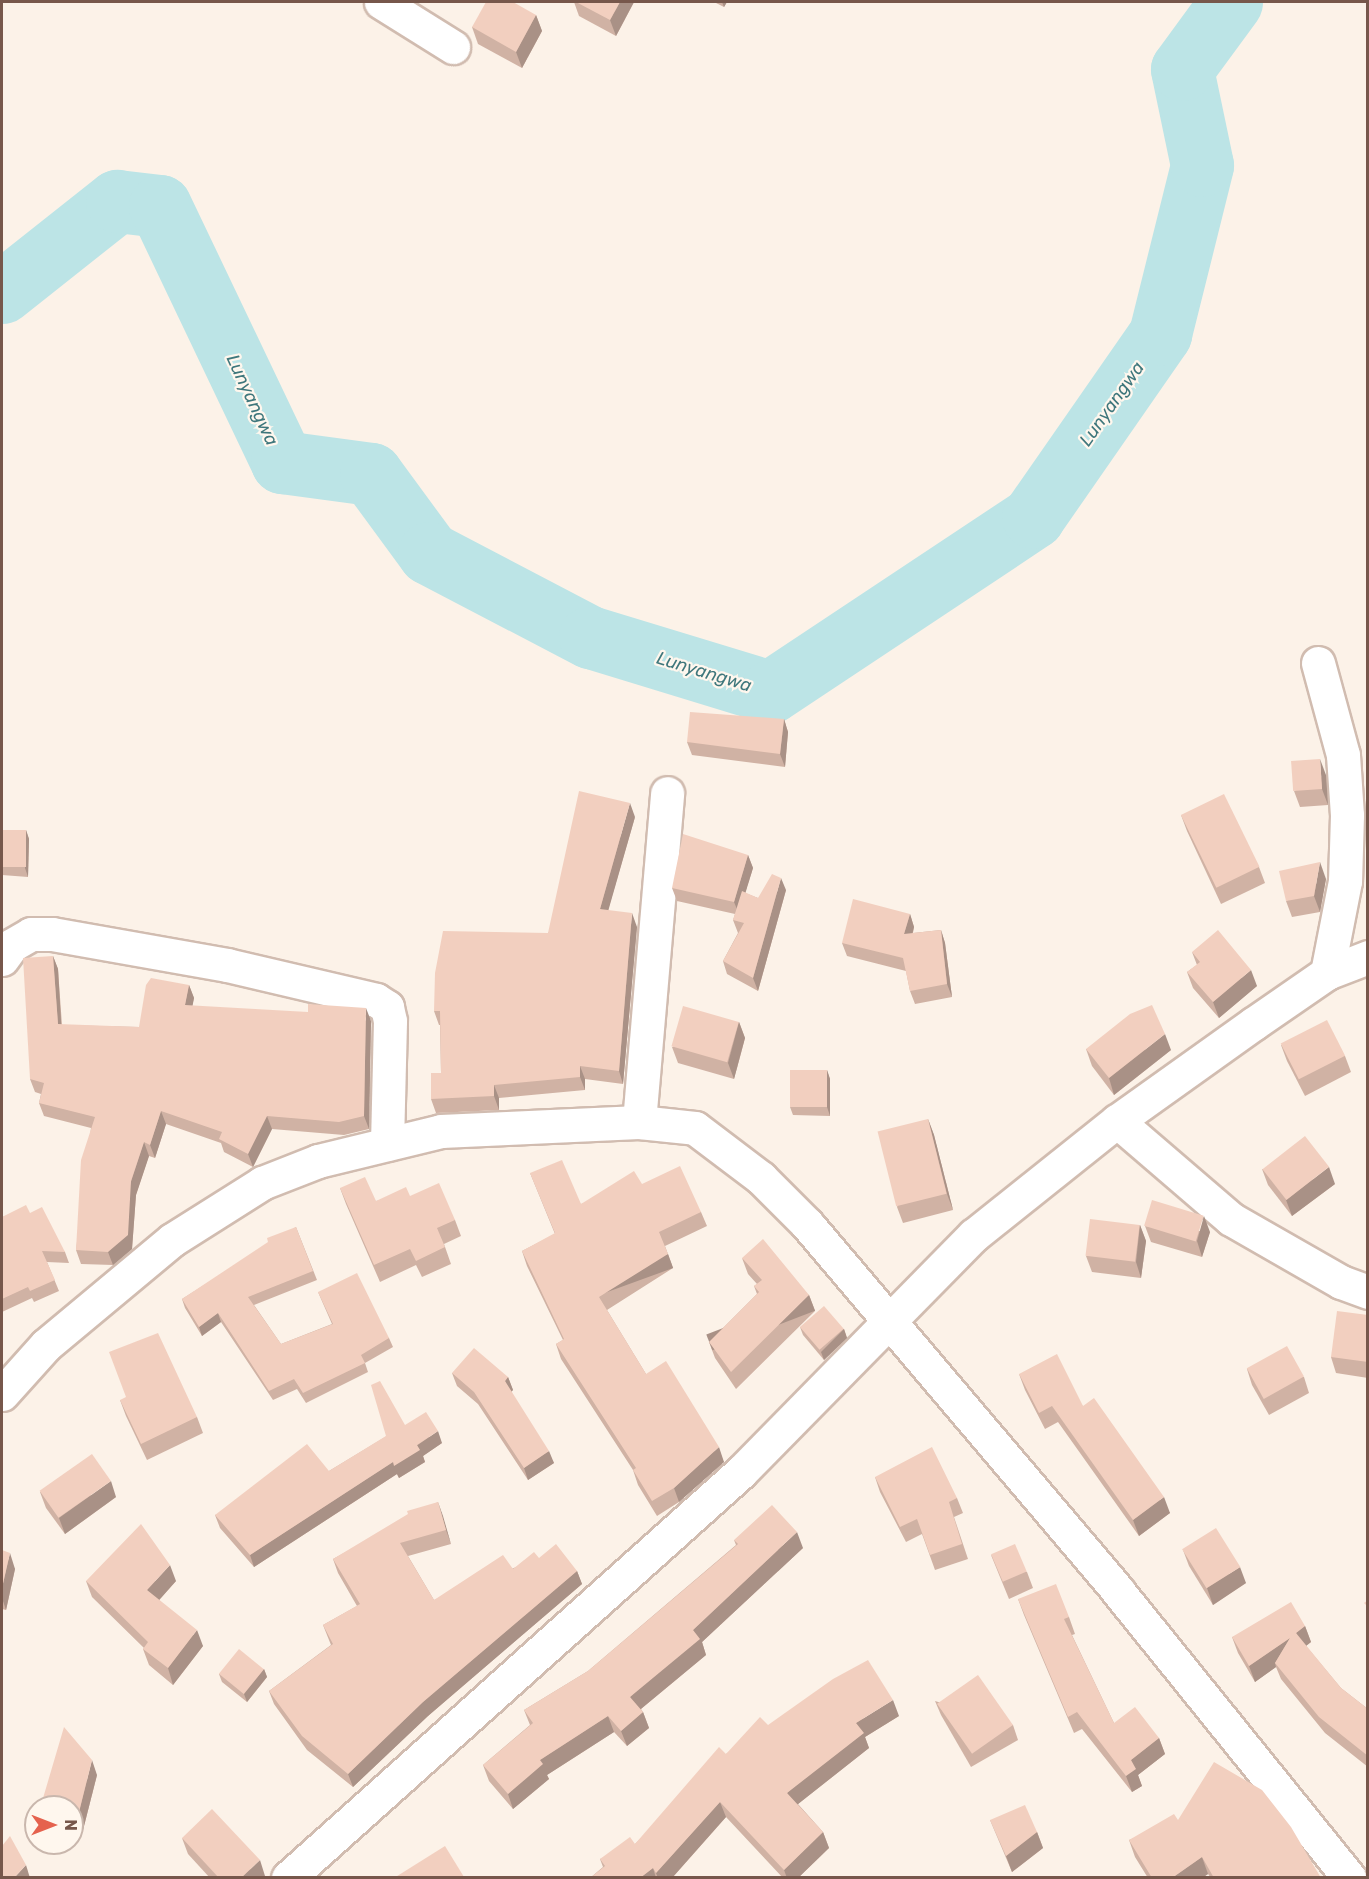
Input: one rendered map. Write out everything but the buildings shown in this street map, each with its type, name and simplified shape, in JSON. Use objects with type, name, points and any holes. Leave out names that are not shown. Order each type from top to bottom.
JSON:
[{"type":"street","points":[[381,2],[453,47]]},
{"type":"street","points":[[1318,663],[1343,755],[1347,815],[1345,881],[1327,973]]},
{"type":"street","points":[[639,1122],[667,793]]},
{"type":"street","points":[[2,958],[12,945],[31,934],[52,934],[227,964],[376,1000],[387,1007],[390,1021],[387,1144]]},
{"type":"street","points":[[288,1878],[741,1472],[892,1322],[974,1235],[1117,1121],[1327,973],[1368,957]]},
{"type":"street","points":[[1117,1121],[1231,1219],[1331,1277],[1368,1292]]},
{"type":"street","points":[[2,1394],[46,1345],[172,1240],[262,1183],[318,1161],[441,1131],[639,1122],[674,1123],[710,1137],[807,1224],[1117,1590],[1349,1878]]},
{"type":"waterway","name":"Lunyangwa","points":[[2,292],[117,201],[160,206],[282,462],[371,474],[429,553],[590,637],[770,692],[1033,517],[1160,334],[1202,165],[1182,69],[1231,2]]}]
